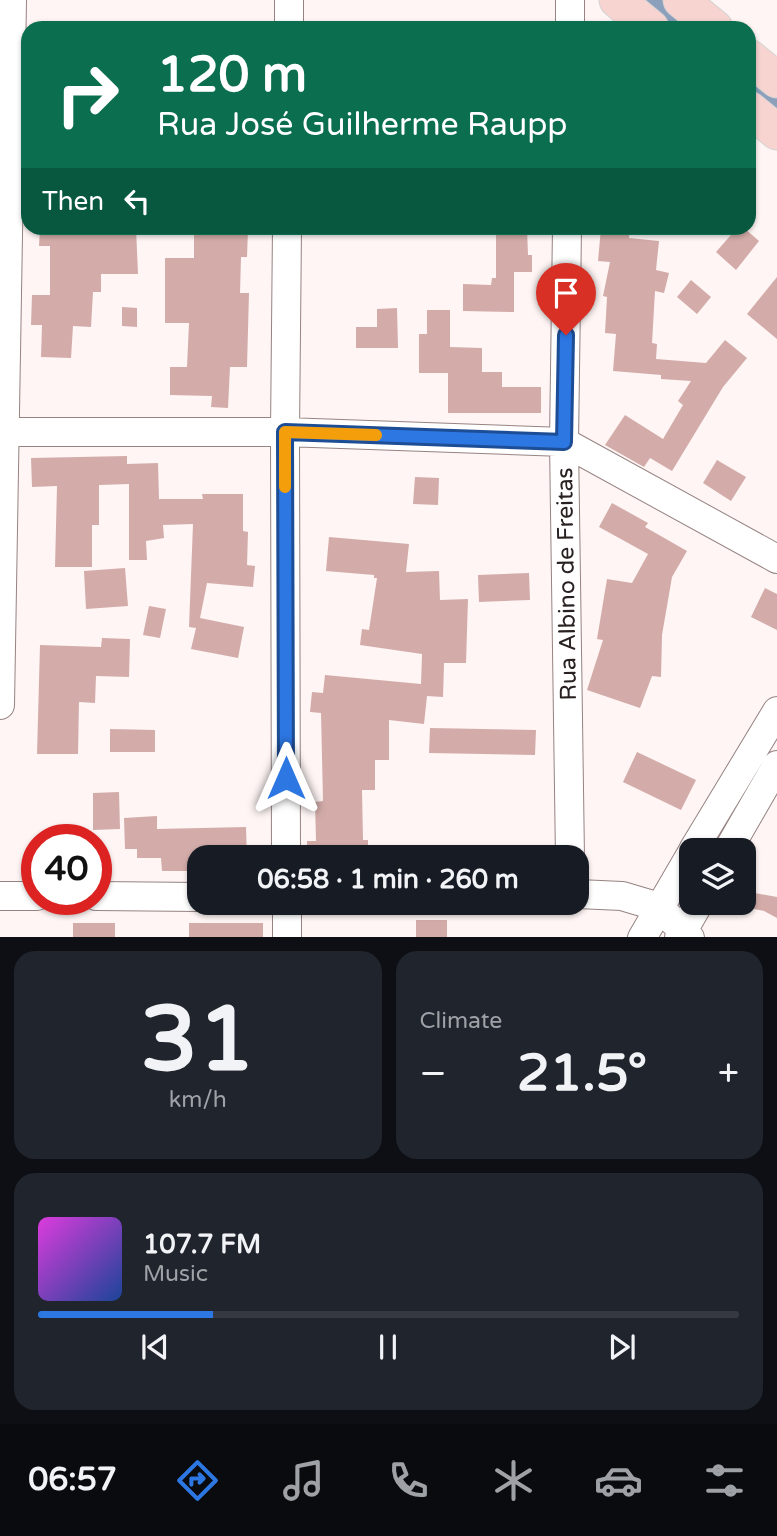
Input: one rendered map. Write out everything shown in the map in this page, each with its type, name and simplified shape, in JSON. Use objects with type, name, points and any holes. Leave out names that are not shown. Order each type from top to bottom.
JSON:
[{"type":"main road","points":[[617,0],[642,21]]},
{"type":"main road","points":[[681,0],[706,21]]},
{"type":"main road","points":[[756,63],[777,80]]},
{"type":"main road","points":[[756,115],[777,132]]},
{"type":"street","points":[[0,705],[12,0]]},
{"type":"street","points":[[289,0],[289,21]]},
{"type":"street","points":[[570,0],[570,21]]},
{"type":"street","points":[[286,845],[287,235]]},
{"type":"street","name":"Rua Albino de Freitas","points":[[567,235],[564,442],[570,845]]},
{"type":"street","points":[[3,432],[285,432],[564,442],[777,559]]},
{"type":"street","points":[[700,838],[777,711]]},
{"type":"street","points":[[735,838],[777,765]]},
{"type":"street","points":[[642,937],[679,874]]},
{"type":"street","points":[[589,894],[622,895],[659,907],[684,935],[693,915]]},
{"type":"street","points":[[0,896],[21,896]]},
{"type":"street","points":[[112,896],[187,897]]},
{"type":"street","points":[[286,937],[287,915]]},
{"type":"building","points":[[40,235],[136,235],[138,274],[101,274],[101,292],[93,292],[91,327],[73,326],[71,358],[41,357],[42,325],[31,325],[32,295],[50,295],[50,246],[39,246]]},
{"type":"building","points":[[194,235],[248,235],[247,257],[241,257],[240,293],[249,293],[247,367],[230,367],[228,408],[211,407],[212,396],[170,395],[170,367],[187,367],[189,323],[165,323],[165,258],[194,258]]},
{"type":"building","points":[[496,235],[527,235],[528,255],[532,255],[532,272],[514,272],[514,312],[463,311],[463,284],[491,285],[492,278],[496,278]]},
{"type":"building","points":[[600,235],[629,235],[629,238],[659,241],[656,270],[669,273],[664,293],[655,291],[652,343],[657,344],[656,359],[706,363],[725,340],[747,358],[723,387],[672,471],[650,458],[644,467],[605,445],[625,415],[663,439],[683,405],[678,401],[691,381],[661,379],[661,375],[613,371],[616,334],[605,333],[607,297],[603,296],[610,262],[598,261]]},
{"type":"building","points":[[731,235],[752,235],[759,241],[736,270],[716,252]]},
{"type":"building","points":[[777,277],[777,339],[747,314]]},
{"type":"building","points":[[691,280],[711,297],[697,314],[677,297]]},
{"type":"building","points":[[122,307],[137,308],[137,327],[122,326]]},
{"type":"building","points":[[397,308],[398,348],[356,348],[356,327],[377,327],[377,309]]},
{"type":"building","points":[[427,310],[450,310],[450,347],[482,348],[482,372],[502,372],[502,387],[541,387],[541,413],[448,413],[448,373],[419,373],[419,334],[427,334]]},
{"type":"building","points":[[127,456],[127,464],[158,463],[159,499],[203,499],[202,494],[243,494],[243,531],[248,532],[247,565],[255,566],[253,587],[207,583],[200,618],[244,627],[238,658],[191,649],[196,628],[189,627],[193,524],[163,525],[164,538],[146,541],[147,560],[129,560],[129,484],[99,485],[99,525],[92,525],[92,567],[55,567],[57,486],[32,487],[31,458]]},
{"type":"building","points":[[717,460],[746,477],[731,501],[703,483]]},
{"type":"building","points":[[415,477],[439,478],[438,505],[413,504]]},
{"type":"building","points":[[612,503],[648,523],[645,527],[687,551],[672,577],[662,635],[661,677],[652,676],[640,708],[587,690],[603,640],[597,639],[607,579],[632,583],[648,554],[599,527]]},
{"type":"building","points":[[329,537],[409,544],[406,572],[439,571],[440,600],[468,599],[466,663],[444,663],[443,697],[427,696],[424,724],[389,720],[389,760],[375,760],[375,790],[362,790],[363,840],[368,840],[368,845],[307,845],[307,841],[316,841],[315,802],[323,801],[321,713],[310,712],[312,692],[323,693],[325,675],[421,684],[422,654],[360,645],[362,629],[369,630],[377,578],[374,578],[374,575],[326,571]]},
{"type":"building","points":[[125,568],[128,606],[86,609],[84,571]]},
{"type":"building","points":[[529,573],[530,600],[479,602],[478,575]]},
{"type":"building","points":[[765,588],[777,594],[777,630],[751,617]]},
{"type":"building","points":[[149,606],[166,609],[160,638],[143,635]]},
{"type":"building","points":[[102,638],[130,639],[129,677],[96,676],[95,703],[79,702],[78,754],[37,754],[40,645],[101,647]]},
{"type":"building","points":[[430,728],[536,730],[535,755],[429,753]]},
{"type":"building","points":[[110,729],[155,730],[155,752],[110,752]]},
{"type":"building","points":[[637,752],[696,780],[681,810],[623,782]]},
{"type":"building","points":[[119,792],[120,829],[112,829],[112,824],[93,824],[93,793]]},
{"type":"building","points":[[157,816],[157,829],[246,827],[247,845],[187,845],[187,871],[162,871],[161,858],[137,858],[137,849],[125,849],[124,818]]},
{"type":"building","points":[[756,893],[777,897],[777,918],[756,909]]},
{"type":"building","points":[[416,920],[447,920],[447,937],[416,937]]},
{"type":"building","points":[[73,923],[115,923],[115,937],[73,937]]},
{"type":"building","points":[[189,923],[263,923],[263,937],[189,937]]},
{"type":"waterway","points":[[648,0],[674,21]]},
{"type":"waterway","points":[[756,90],[777,107]]},
{"type":"slow traffic","points":[[285,487],[285,432],[376,435]]},
{"type":"route","points":[[286,778],[285,432],[564,442],[566,335]]}]
